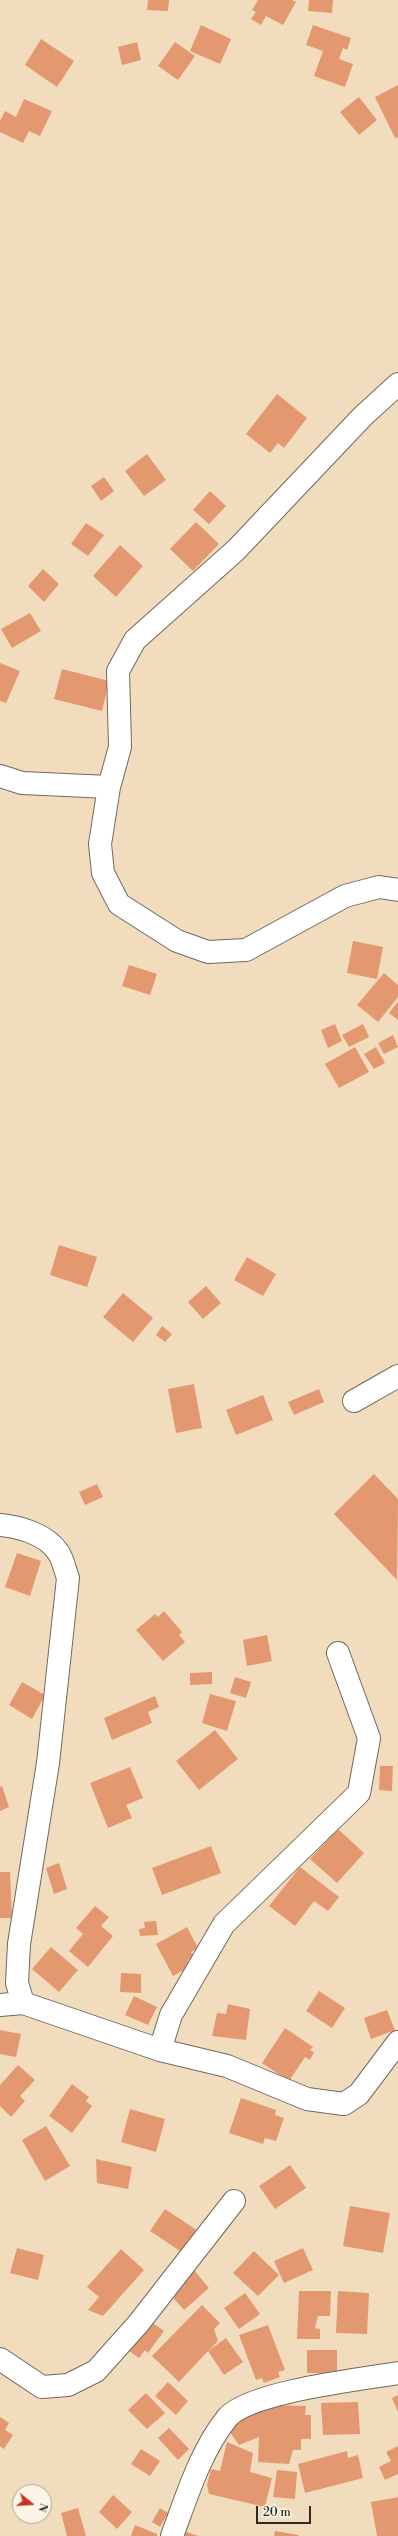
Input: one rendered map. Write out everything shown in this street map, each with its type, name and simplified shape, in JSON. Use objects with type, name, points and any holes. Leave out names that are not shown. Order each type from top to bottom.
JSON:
[{"type":"street","points":[[398,384],[363,416],[236,550],[135,640],[118,671],[120,747],[109,787],[100,844],[103,873],[119,904],[177,941],[208,952],[246,950],[345,896],[379,887],[398,890]]},
{"type":"street","points":[[0,776],[22,783],[109,787]]},
{"type":"street","points":[[354,1401],[398,1376]]},
{"type":"street","points":[[0,1525],[13,1526],[42,1537],[58,1552],[68,1578],[48,1763],[19,1944],[17,1983],[23,2003]]},
{"type":"street","points":[[160,2050],[171,2015],[224,1924],[359,1793],[369,1738],[338,1653]]},
{"type":"street","points":[[0,2005],[23,2003],[160,2050],[227,2066],[307,2099],[344,2104],[359,2094],[398,2042]]},
{"type":"street","points":[[0,2359],[42,2387],[68,2385],[96,2371],[138,2324],[234,2200]]},
{"type":"street","points":[[172,2536],[206,2448],[228,2417],[255,2402],[305,2388],[398,2373]]},
{"type":"building","points":[[148,0],[169,0],[168,11],[147,10]]},
{"type":"building","points":[[258,0],[292,0],[296,2],[283,25],[266,16],[261,25],[251,19],[256,12],[252,10]]},
{"type":"building","points":[[309,0],[333,0],[332,13],[308,11]]},
{"type":"building","points":[[201,25],[231,39],[220,64],[190,51]]},
{"type":"building","points":[[313,25],[351,38],[347,50],[343,48],[339,59],[353,64],[345,87],[314,76],[323,51],[306,45]]},
{"type":"building","points":[[41,39],[74,61],[57,87],[25,65]]},
{"type":"building","points":[[137,42],[141,60],[122,65],[118,47]]},
{"type":"building","points":[[175,42],[195,56],[178,80],[158,66]]},
{"type":"building","points":[[398,85],[398,137],[395,138],[375,97]]},
{"type":"building","points":[[359,97],[377,120],[359,135],[340,112]]},
{"type":"building","points":[[24,99],[52,111],[40,136],[29,131],[23,143],[0,132],[0,121],[5,111],[16,117]]},
{"type":"building","points":[[277,394],[307,418],[284,448],[278,443],[270,453],[246,434]]},
{"type":"building","points":[[147,454],[166,480],[144,496],[125,471]]},
{"type":"building","points":[[104,477],[114,491],[101,501],[91,486]]},
{"type":"building","points":[[210,491],[226,506],[209,524],[193,510]]},
{"type":"building","points":[[196,522],[219,544],[193,571],[170,549]]},
{"type":"building","points":[[86,523],[104,535],[88,556],[71,544]]},
{"type":"building","points":[[120,545],[143,566],[116,597],[93,576]]},
{"type":"building","points":[[43,569],[59,584],[44,602],[28,586]]},
{"type":"building","points":[[30,613],[41,631],[12,648],[1,629]]},
{"type":"building","points":[[0,663],[20,671],[6,703],[0,701]]},
{"type":"building","points":[[62,669],[109,681],[102,711],[54,699]]},
{"type":"building","points":[[353,941],[383,947],[377,979],[347,973]]},
{"type":"building","points":[[129,965],[157,974],[150,995],[122,986]]},
{"type":"building","points":[[384,973],[398,985],[398,997],[378,1022],[357,1005]]},
{"type":"building","points":[[398,1002],[398,1020],[389,1013]]},
{"type":"building","points":[[335,1024],[342,1041],[328,1048],[321,1030]]},
{"type":"building","points":[[363,1024],[369,1037],[349,1047],[342,1035]]},
{"type":"building","points":[[393,1035],[398,1047],[384,1054],[378,1043]]},
{"type":"building","points":[[355,1047],[369,1072],[339,1088],[325,1064]]},
{"type":"building","points":[[376,1047],[385,1063],[374,1069],[364,1054]]},
{"type":"building","points":[[59,1245],[97,1257],[87,1287],[50,1275]]},
{"type":"building","points":[[247,1257],[276,1274],[263,1296],[234,1280]]},
{"type":"building","points":[[206,1286],[221,1303],[203,1319],[188,1302]]},
{"type":"building","points":[[123,1293],[153,1318],[133,1342],[103,1317]]},
{"type":"building","points":[[162,1326],[172,1334],[165,1342],[156,1335]]},
{"type":"building","points":[[194,1384],[202,1428],[176,1433],[168,1389]]},
{"type":"building","points":[[319,1389],[324,1402],[294,1415],[288,1402]]},
{"type":"building","points":[[263,1395],[273,1420],[236,1435],[226,1410]]},
{"type":"building","points":[[374,1474],[398,1499],[397,1580],[334,1514]]},
{"type":"building","points":[[97,1484],[103,1497],[85,1505],[79,1492]]},
{"type":"building","points":[[17,1553],[41,1561],[30,1596],[5,1587]]},
{"type":"building","points":[[164,1611],[182,1632],[179,1635],[185,1642],[163,1661],[136,1630],[155,1614],[158,1617]]},
{"type":"building","points":[[267,1635],[272,1661],[247,1666],[243,1640]]},
{"type":"building","points":[[212,1672],[212,1684],[190,1685],[190,1673]]},
{"type":"building","points":[[235,1677],[251,1682],[246,1698],[230,1693]]},
{"type":"building","points":[[22,1682],[45,1695],[32,1719],[9,1705]]},
{"type":"building","points":[[210,1694],[236,1701],[227,1731],[202,1723]]},
{"type":"building","points":[[155,1696],[159,1707],[148,1712],[152,1723],[112,1740],[104,1718]]},
{"type":"building","points":[[215,1730],[238,1759],[199,1790],[176,1761]]},
{"type":"building","points":[[380,1766],[393,1766],[392,1791],[379,1790]]},
{"type":"building","points":[[130,1767],[143,1798],[126,1805],[132,1818],[108,1828],[90,1783]]},
{"type":"building","points":[[2,1786],[9,1807],[0,1811],[0,1787]]},
{"type":"building","points":[[338,1829],[364,1853],[337,1883],[310,1859]]},
{"type":"building","points":[[211,1846],[221,1873],[162,1895],[152,1868]]},
{"type":"building","points":[[59,1863],[67,1889],[54,1894],[46,1868]]},
{"type":"building","points":[[300,1867],[339,1897],[328,1911],[314,1901],[295,1926],[269,1906]]},
{"type":"building","points":[[0,1872],[10,1872],[12,1918],[0,1918]]},
{"type":"building","points":[[95,1906],[109,1917],[101,1926],[113,1936],[88,1967],[69,1951],[83,1934],[76,1928]]},
{"type":"building","points":[[156,1921],[158,1935],[140,1936],[139,1929],[145,1928],[144,1922]]},
{"type":"building","points":[[187,1927],[198,1948],[191,1952],[194,1957],[188,1960],[189,1967],[173,1976],[156,1944]]},
{"type":"building","points":[[51,1947],[78,1970],[59,1992],[32,1969]]},
{"type":"building","points":[[121,1973],[141,1974],[141,1993],[120,1992]]},
{"type":"building","points":[[319,1991],[345,2008],[332,2028],[306,2011]]},
{"type":"building","points":[[134,1996],[157,2007],[148,2025],[125,2015]]},
{"type":"building","points":[[228,2004],[250,2009],[246,2040],[212,2036],[217,2013],[226,2014]]},
{"type":"building","points":[[387,2010],[395,2030],[371,2039],[364,2018]]},
{"type":"building","points":[[285,2028],[313,2047],[310,2050],[314,2052],[310,2060],[305,2057],[289,2081],[262,2063]]},
{"type":"building","points":[[0,2030],[21,2034],[16,2057],[0,2054]]},
{"type":"building","points":[[18,2065],[35,2080],[20,2096],[25,2101],[11,2117],[0,2106],[0,2085]]},
{"type":"building","points":[[72,2084],[89,2097],[86,2101],[92,2106],[72,2133],[49,2116]]},
{"type":"building","points":[[241,2098],[276,2110],[275,2115],[284,2118],[276,2141],[265,2138],[263,2144],[229,2133]]},
{"type":"building","points":[[130,2109],[165,2119],[156,2152],[121,2142]]},
{"type":"building","points":[[46,2126],[70,2166],[45,2181],[22,2140]]},
{"type":"building","points":[[96,2159],[132,2167],[128,2189],[97,2183]]},
{"type":"building","points":[[290,2165],[306,2188],[275,2209],[259,2186]]},
{"type":"building","points":[[350,2206],[390,2213],[383,2253],[343,2246]]},
{"type":"building","points":[[165,2209],[198,2231],[183,2253],[150,2231]]},
{"type":"building","points":[[17,2248],[44,2255],[38,2280],[10,2273]]},
{"type":"building","points":[[303,2248],[313,2270],[284,2283],[274,2261]]},
{"type":"building","points":[[121,2249],[144,2270],[103,2316],[88,2310],[99,2297],[87,2287]]},
{"type":"building","points":[[254,2251],[279,2275],[258,2296],[233,2273]]},
{"type":"building","points":[[193,2269],[209,2288],[184,2310],[168,2292]]},
{"type":"building","points":[[299,2291],[331,2291],[330,2316],[318,2316],[315,2328],[320,2329],[320,2339],[297,2339]]},
{"type":"building","points":[[338,2291],[369,2293],[367,2334],[336,2333]]},
{"type":"building","points":[[245,2293],[260,2314],[239,2329],[224,2308]]},
{"type":"building","points":[[202,2305],[220,2323],[214,2329],[218,2341],[179,2382],[152,2356]]},
{"type":"building","points":[[147,2319],[164,2331],[148,2353],[145,2350],[139,2358],[125,2348]]},
{"type":"building","points":[[268,2325],[285,2370],[278,2372],[280,2377],[264,2383],[262,2378],[256,2380],[239,2335]]},
{"type":"building","points":[[226,2338],[243,2362],[224,2375],[208,2351]]},
{"type":"building","points":[[307,2350],[337,2350],[337,2373],[307,2373]]},
{"type":"building","points":[[168,2382],[188,2401],[176,2415],[155,2396]]},
{"type":"building","points":[[146,2393],[165,2413],[147,2429],[128,2410]]},
{"type":"building","points":[[398,2395],[398,2412],[392,2398]]},
{"type":"building","points":[[358,2402],[360,2434],[323,2435],[321,2403]]},
{"type":"building","points":[[266,2405],[306,2406],[305,2415],[311,2415],[311,2439],[301,2439],[301,2450],[293,2450],[289,2464],[258,2462],[259,2437],[239,2445],[230,2432],[236,2422]]},
{"type":"building","points":[[0,2417],[9,2423],[5,2430],[13,2435],[4,2449],[0,2446]]},
{"type":"building","points":[[169,2428],[189,2449],[178,2460],[158,2438]]},
{"type":"building","points":[[227,2442],[253,2453],[250,2472],[272,2478],[265,2507],[209,2494],[207,2485],[211,2469],[220,2471]]},
{"type":"building","points":[[398,2446],[398,2474],[385,2480],[379,2467],[391,2461],[386,2452]]},
{"type":"building","points":[[141,2449],[160,2461],[150,2476],[131,2464]]},
{"type":"building","points":[[347,2451],[348,2458],[358,2455],[363,2478],[305,2493],[298,2464]]},
{"type":"building","points":[[277,2470],[297,2472],[295,2499],[273,2497]]},
{"type":"building","points":[[113,2495],[132,2512],[117,2529],[99,2512]]},
{"type":"building","points":[[398,2497],[398,2536],[377,2536],[371,2502]]},
{"type":"building","points":[[78,2508],[86,2536],[67,2536],[61,2513]]},
{"type":"building","points":[[160,2508],[168,2513],[160,2527],[152,2522]]},
{"type":"building","points":[[135,2525],[157,2534],[157,2536],[131,2536]]},
{"type":"building","points":[[184,2531],[198,2536],[183,2536]]},
{"type":"building","points":[[275,2531],[298,2535],[298,2536],[274,2536]]}]
